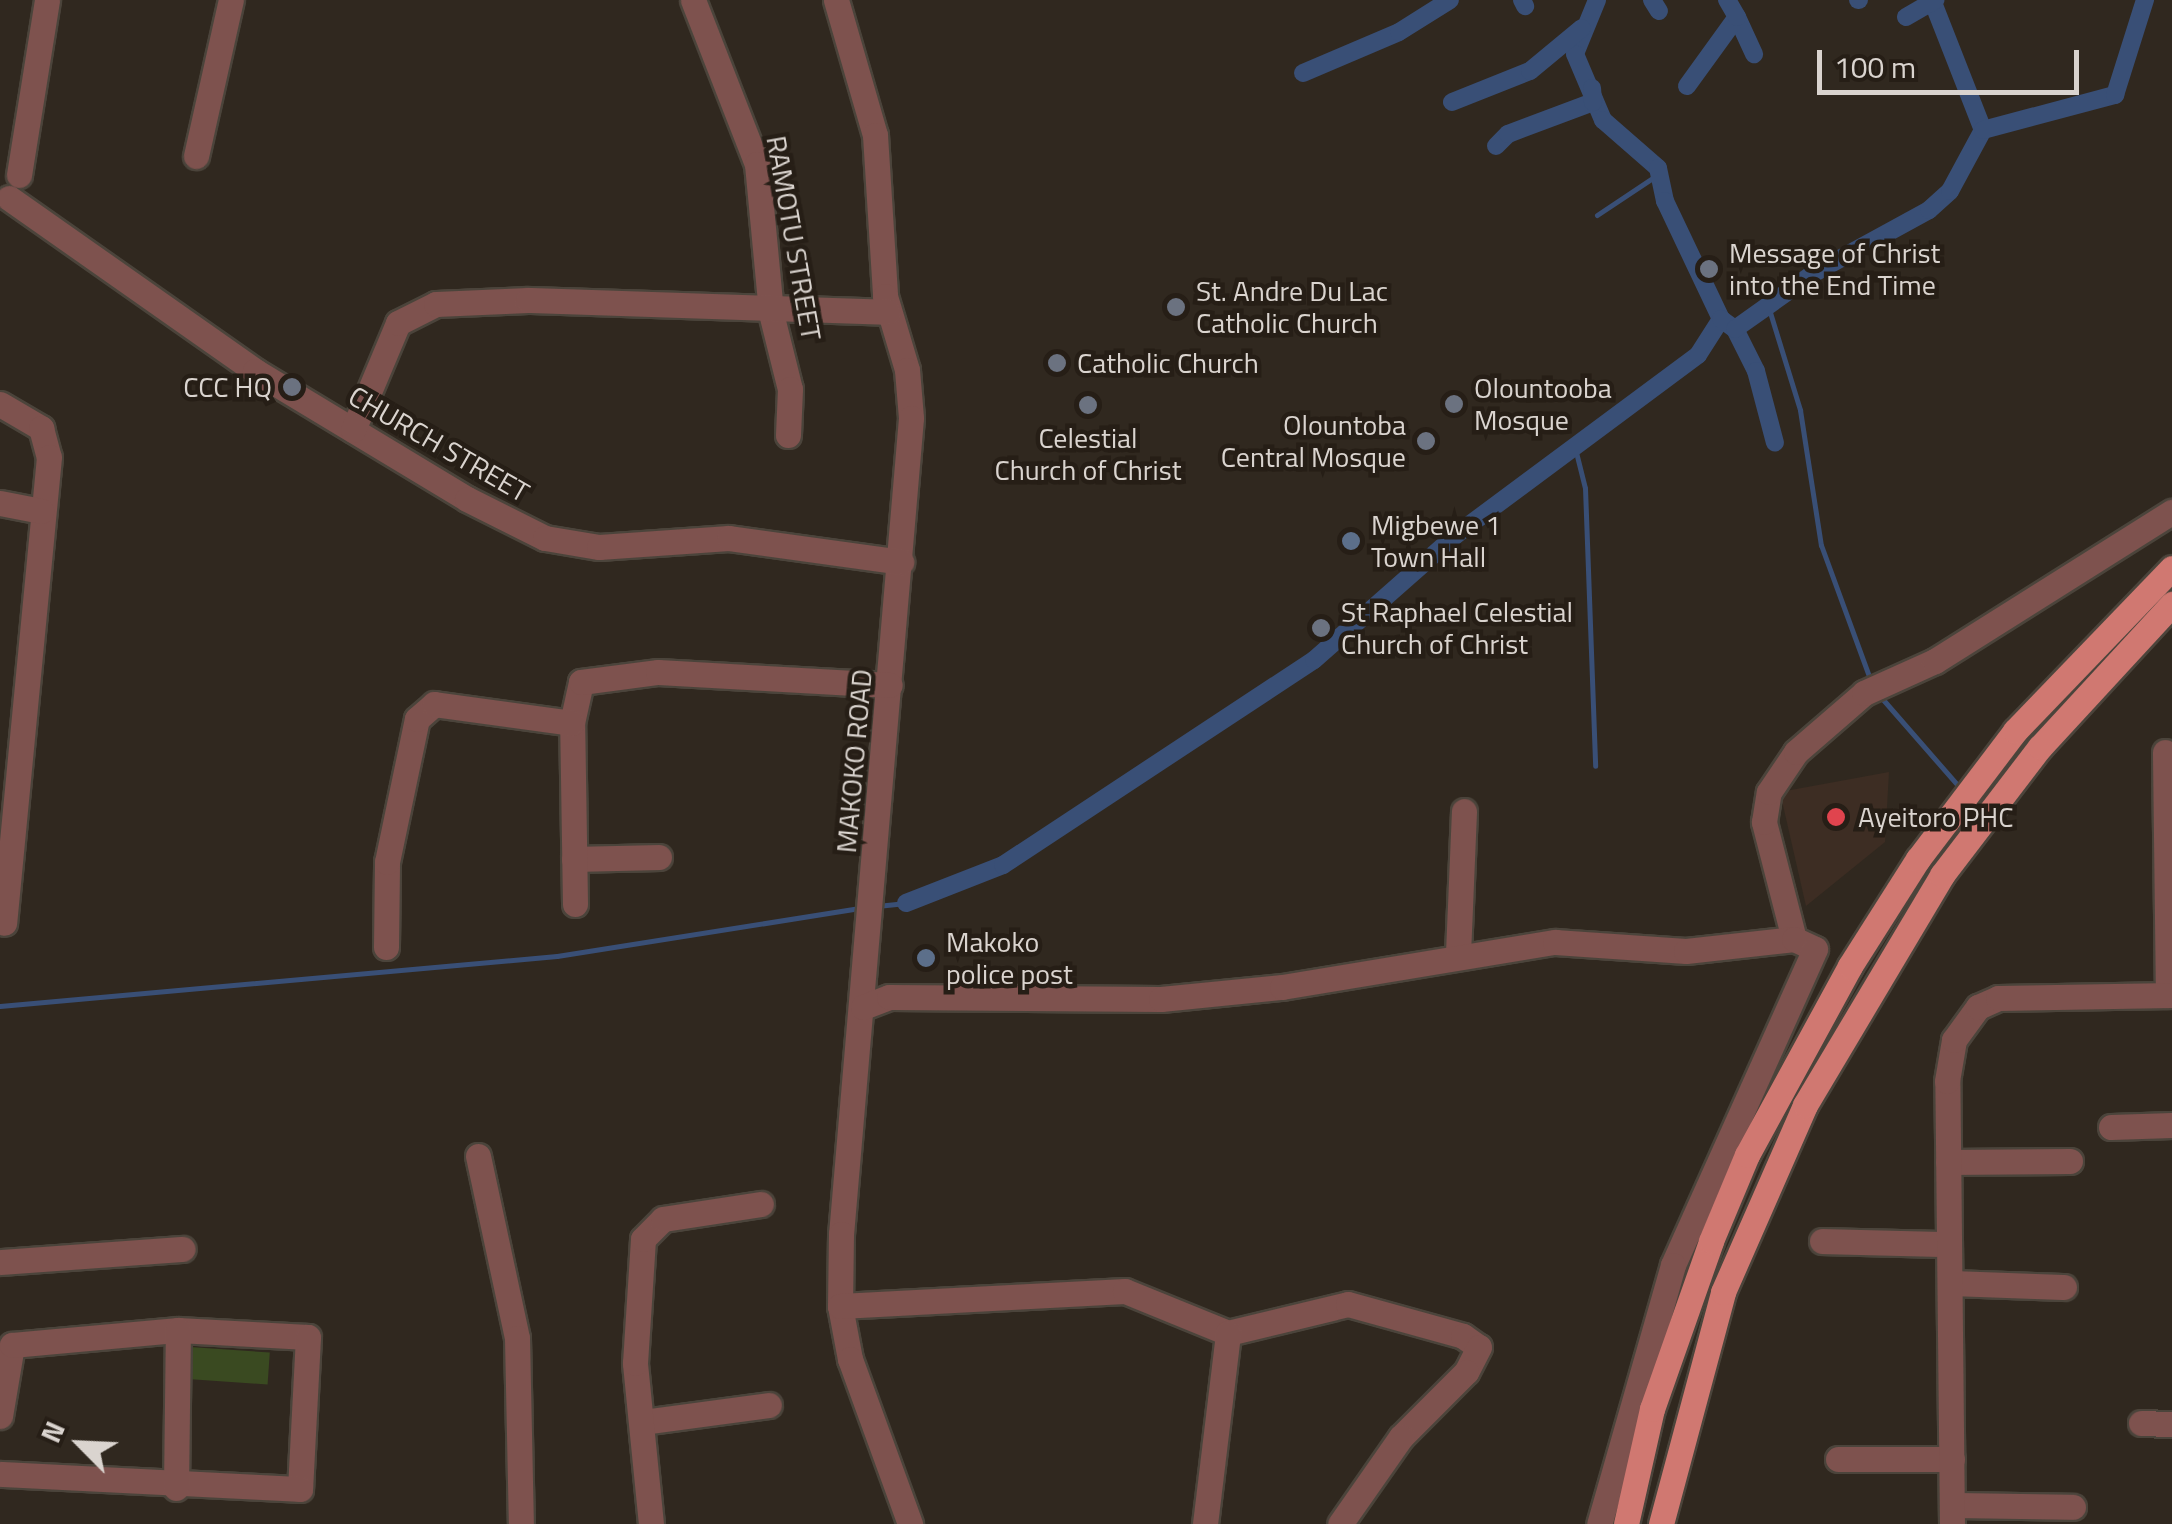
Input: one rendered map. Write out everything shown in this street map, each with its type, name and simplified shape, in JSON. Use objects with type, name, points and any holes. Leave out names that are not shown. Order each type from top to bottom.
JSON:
[{"type":"main road","points":[[1626,1524],[1674,1341],[1747,1155],[1866,938],[1918,859],[2016,732],[2172,568]]},
{"type":"main road","points":[[1661,1524],[1690,1398],[1764,1192],[1805,1105],[1942,875],[2040,747],[2172,604]]},
{"type":"street","points":[[7,185],[48,0]]},
{"type":"street","points":[[196,156],[231,0]]},
{"type":"street","name":"RAMOTU STREET","points":[[693,0],[757,164],[772,313],[790,390],[788,436]]},
{"type":"street","name":"MAKOKO ROAD","points":[[836,0],[874,135],[888,312],[907,370],[910,418],[902,562],[866,948],[840,1306],[850,1358],[910,1524]]},
{"type":"street","name":"CHURCH STREET","points":[[7,185],[104,270],[353,430],[468,500],[572,546],[729,538],[902,562]]},
{"type":"street","points":[[353,430],[398,323],[436,304],[528,300],[772,313],[888,312]]},
{"type":"street","points":[[0,404],[41,428],[49,457],[5,861],[4,923]]},
{"type":"street","points":[[0,503],[41,511]]},
{"type":"street","points":[[1794,939],[1767,840],[1766,800],[1796,752],[1864,693],[1896,674],[1935,661],[2172,512]]},
{"type":"street","points":[[575,904],[572,723],[581,682],[596,677],[658,672],[890,685]]},
{"type":"street","points":[[386,947],[387,862],[417,719],[434,704],[572,723]]},
{"type":"street","points":[[2073,1507],[1952,1515],[1948,1057],[1963,1022],[1978,1008],[2031,994],[2170,995],[2165,752]]},
{"type":"street","points":[[1458,954],[1464,811]]},
{"type":"street","points":[[574,858],[659,857]]},
{"type":"street","points":[[863,1007],[889,997],[1178,997],[1282,986],[1458,954],[1555,942],[1686,952],[1794,939],[1815,949],[1673,1265],[1598,1524]]},
{"type":"street","points":[[2111,1127],[2172,1126]]},
{"type":"street","points":[[478,1156],[517,1338],[522,1524]]},
{"type":"street","points":[[1948,1162],[2070,1161]]},
{"type":"street","points":[[651,1524],[634,1314],[643,1239],[663,1219],[761,1204]]},
{"type":"street","points":[[1822,1242],[1949,1244]]},
{"type":"street","points":[[0,1262],[184,1250]]},
{"type":"street","points":[[1950,1282],[2064,1287]]},
{"type":"street","points":[[840,1306],[1125,1291],[1228,1333],[1348,1304],[1424,1322],[1478,1347],[1466,1372],[1401,1437],[1340,1524]]},
{"type":"street","points":[[176,1488],[178,1330]]},
{"type":"street","points":[[0,1416],[12,1344],[178,1330],[308,1337],[300,1489],[176,1488],[0,1474]]},
{"type":"street","points":[[1205,1524],[1228,1333]]},
{"type":"street","points":[[643,1422],[769,1405]]},
{"type":"street","points":[[2140,1424],[2172,1424]]},
{"type":"street","points":[[1838,1459],[1952,1459]]},
{"type":"shaded area","name":"Ayeitoro PHC","points":[[1889,772],[1885,842],[1806,906],[1780,792]]},
{"type":"green space","points":[[190,1347],[270,1353],[268,1385],[188,1379]]},
{"type":"waterway","points":[[1303,73],[1399,32],[1450,0]]},
{"type":"waterway","points":[[1522,0],[1525,6]]},
{"type":"waterway","points":[[1597,0],[1575,54],[1603,120],[1658,168],[1665,201],[1721,319]]},
{"type":"waterway","points":[[1652,0],[1659,11]]},
{"type":"waterway","points":[[1687,86],[1737,17],[1727,0]]},
{"type":"waterway","points":[[1932,0],[1983,130]]},
{"type":"waterway","points":[[1906,17],[1935,0]]},
{"type":"waterway","points":[[906,903],[1003,865],[1314,660],[1457,534],[1698,355],[1721,319],[1735,329],[1814,273],[1929,210],[1950,191],[1983,130],[2115,95],[2145,0]]},
{"type":"waterway","points":[[1737,17],[1754,54]]},
{"type":"waterway","points":[[1452,102],[1530,71],[1582,28]]},
{"type":"waterway","points":[[1496,146],[1508,134],[1593,102],[1592,88]]},
{"type":"waterway","points":[[1597,215],[1660,173]]},
{"type":"waterway","points":[[1769,309],[1800,410],[1821,545],[1871,682]]},
{"type":"waterway","points":[[1735,329],[1756,371],[1775,443]]},
{"type":"waterway","points":[[1574,444],[1585,488],[1595,766]]},
{"type":"waterway","points":[[1879,695],[1960,788]]},
{"type":"waterway","points":[[1996,817],[2009,828]]},
{"type":"waterway","points":[[877,906],[906,903]]},
{"type":"waterway","points":[[0,1006],[557,956],[861,908]]},
{"type":"place","name":"Message of Christ into the End Time","points":[[1709,269]]},
{"type":"place","name":"St. Andre Du Lac Catholic Church","points":[[1176,307]]},
{"type":"place","name":"Catholic Church","points":[[1057,363]]},
{"type":"place","name":"CCC HQ","points":[[292,387]]},
{"type":"place","name":"Olountooba Mosque","points":[[1454,404]]},
{"type":"place","name":"Celestial Church of Christ","points":[[1088,405]]},
{"type":"place","name":"Olountoba Central Mosque","points":[[1426,441]]},
{"type":"place","name":"Migbewe 1 Town Hall","points":[[1351,541]]},
{"type":"place","name":"St Raphael Celestial Church of Christ","points":[[1321,628]]},
{"type":"place","name":"Ayeitoro PHC","points":[[1836,817]]},
{"type":"place","name":"Makoko police post","points":[[926,958]]}]
